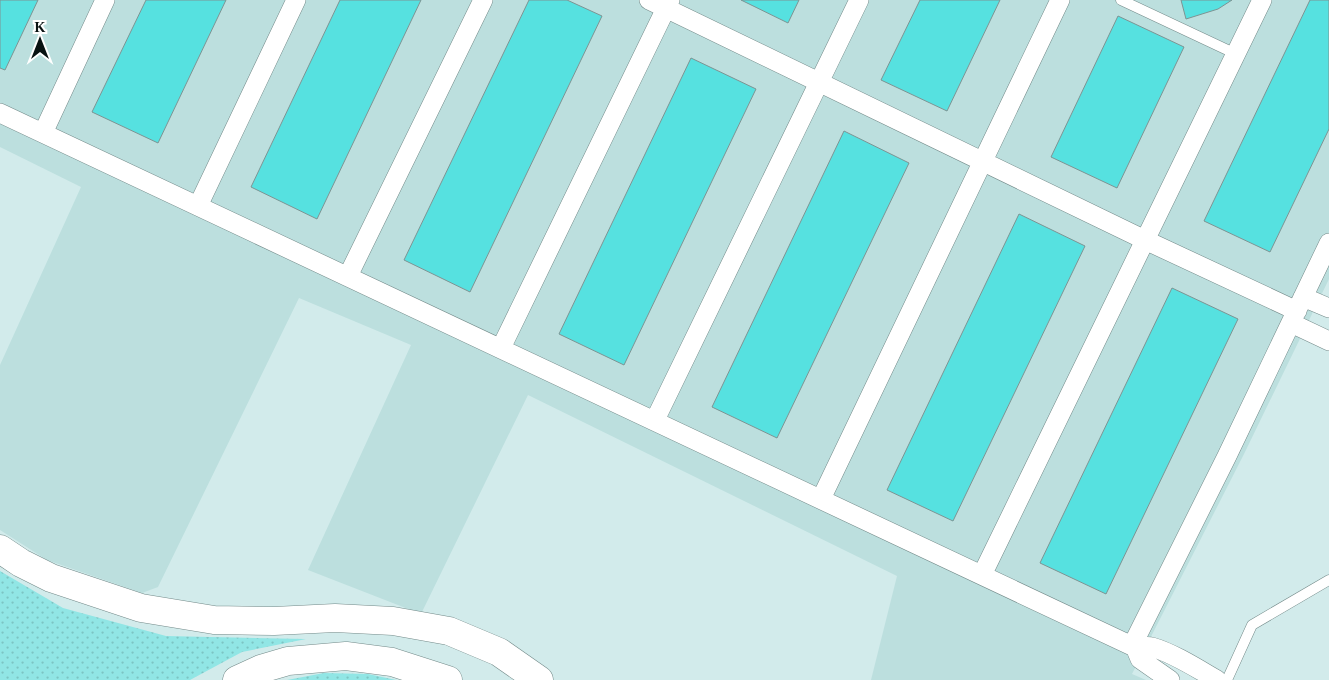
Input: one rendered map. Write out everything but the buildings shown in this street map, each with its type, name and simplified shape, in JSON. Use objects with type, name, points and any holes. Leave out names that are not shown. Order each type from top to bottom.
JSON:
[{"type":"highway","points":[[0,549],[21,563],[51,578],[141,608],[214,620],[274,621],[335,618],[393,621],[448,631],[499,652],[539,680]]},
{"type":"highway","points":[[237,680],[261,669],[288,661],[346,656],[392,662],[448,680]]},
{"type":"street","points":[[43,133],[104,0]]},
{"type":"street","points":[[198,206],[296,0]]},
{"type":"street","points":[[348,276],[483,0]]},
{"type":"street","points":[[655,420],[858,0]]},
{"type":"street","points":[[821,499],[1060,0]]},
{"type":"street","points":[[982,575],[1262,0]]},
{"type":"street","points":[[501,348],[661,3],[982,161],[1297,310],[1329,341]]},
{"type":"street","points":[[0,113],[1134,647],[1150,646],[1217,680]]},
{"type":"street","points":[[1134,647],[1329,243]]},
{"type":"street","points":[[1297,310],[1329,308]]},
{"type":"street","points":[[1134,647],[1140,659],[1170,680]]},
{"type":"lane","points":[[1121,0],[1236,54]]},
{"type":"lane","points":[[1227,680],[1252,625],[1329,580]]},
{"type":"shaded area","points":[[0,0],[1329,0],[1329,279],[1244,454],[1132,674],[1146,680],[871,680],[897,576],[528,395],[421,614],[308,570],[411,345],[299,298],[158,587],[142,593],[47,560],[0,530],[0,365],[81,187],[0,147]]},
{"type":"shaded area","points":[[0,571],[63,608],[166,636],[306,639],[242,652],[190,680],[0,680]]},
{"type":"shaded area","points":[[324,673],[368,674],[396,680],[287,680]]}]
